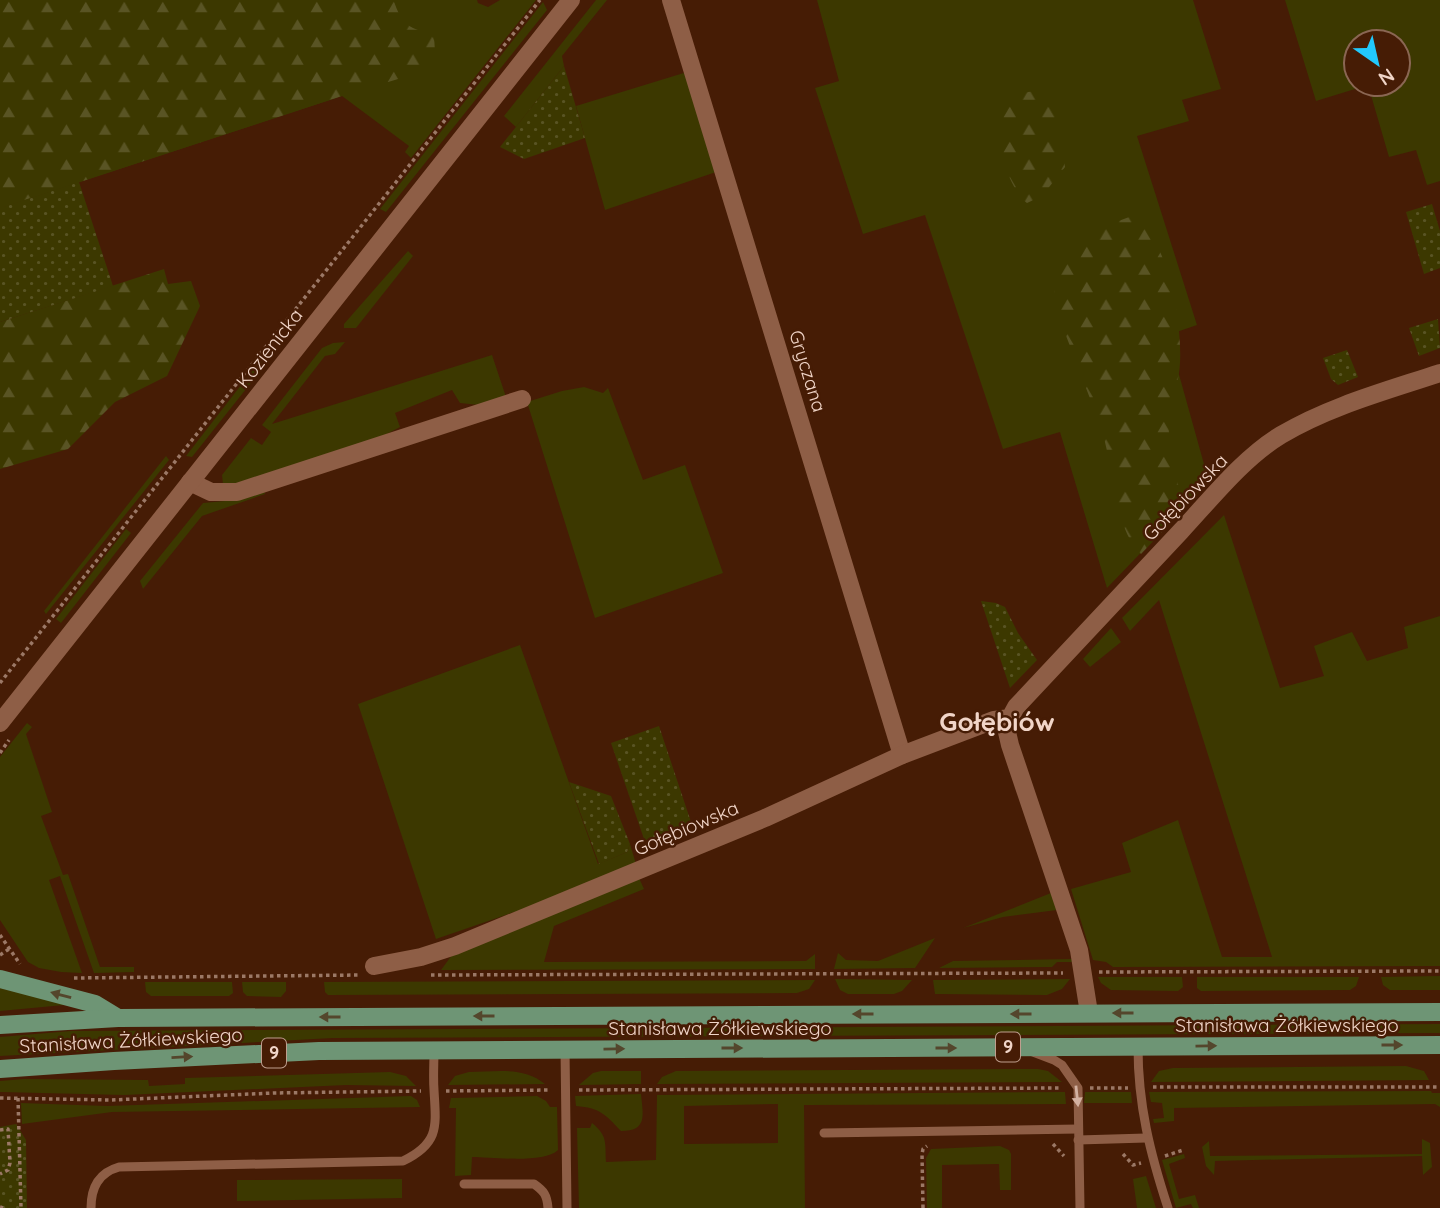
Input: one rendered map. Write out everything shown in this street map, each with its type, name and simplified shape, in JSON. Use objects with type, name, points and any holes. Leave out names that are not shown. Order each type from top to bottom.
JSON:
[{"type":"main road","points":[[0,979],[95,1003],[118,1018]]},
{"type":"main road","name":"Stanisława Żółkiewskiego","points":[[0,1025],[118,1018],[1440,1012]]},
{"type":"main road","name":"Stanisława Żółkiewskiego","points":[[0,1069],[209,1055],[434,1050],[1440,1045]]},
{"type":"street","name":"Gryczana","points":[[671,0],[902,755]]},
{"type":"street","name":"Kozienicka","points":[[0,723],[564,4]]},
{"type":"street","name":"Gołębiowska","points":[[370,971],[421,957],[514,922],[765,818],[902,755],[994,720],[1010,719],[1016,706],[1199,513],[1247,463],[1279,436],[1350,403],[1440,373]]},
{"type":"street","points":[[190,482],[211,492],[237,492],[523,399]]},
{"type":"street","points":[[1010,719],[1007,732],[1010,745],[1080,950],[1089,1013]]},
{"type":"lane","points":[[1019,1047],[1054,1059],[1068,1072],[1078,1088],[1080,1208]]},
{"type":"lane","points":[[1138,1047],[1139,1087],[1146,1138],[1168,1208]]},
{"type":"lane","points":[[565,1049],[567,1208]]},
{"type":"lane","points":[[91,1208],[91,1194],[95,1184],[110,1170],[119,1167],[403,1161],[420,1151],[434,1135],[437,1123],[434,1050]]},
{"type":"lane","points":[[824,1133],[1078,1129]]},
{"type":"lane","points":[[1078,1140],[1146,1138]]},
{"type":"lane","points":[[464,1184],[534,1184],[543,1190],[548,1208]]},
{"type":"path","points":[[0,683],[540,0]]},
{"type":"path","points":[[0,935],[25,968]]},
{"type":"path","points":[[0,946],[5,943]]},
{"type":"path","points":[[0,946],[9,949]]},
{"type":"path","points":[[0,955],[9,949]]},
{"type":"path","points":[[70,978],[370,971]]},
{"type":"path","points":[[418,975],[1440,971]]},
{"type":"path","points":[[0,1098],[111,1100],[274,1093],[434,1091],[1440,1087]]},
{"type":"path","points":[[18,1098],[21,1208]]},
{"type":"path","points":[[0,1130],[8,1129],[10,1163],[8,1170],[0,1174]]},
{"type":"path","points":[[1045,1141],[1060,1150],[1065,1165],[1079,1165]]},
{"type":"path","points":[[923,1208],[922,1154],[923,1149],[933,1144]]},
{"type":"path","points":[[1115,1153],[1123,1153],[1133,1165],[1183,1150]]},
{"type":"green space","points":[[0,0],[477,0],[488,7],[500,0],[536,0],[411,158],[405,152],[409,146],[342,96],[0,208]]},
{"type":"green space","points":[[0,0],[394,0],[406,23],[434,36],[435,52],[431,69],[4,207],[0,213]]},
{"type":"green space","points":[[596,0],[607,0],[562,56],[564,66],[516,127],[504,116]]},
{"type":"green space","points":[[817,0],[1193,0],[1221,89],[1182,100],[1189,121],[1137,136],[1197,325],[1168,335],[1209,482],[1107,588],[1060,432],[1003,449],[925,215],[863,234],[815,88],[839,81]]},
{"type":"green space","points":[[1285,0],[1440,0],[1440,181],[1427,185],[1416,150],[1389,157],[1372,98],[1412,98],[1412,28],[1342,28],[1342,93],[1316,101]]},
{"type":"green space","points":[[543,2],[547,10],[386,212],[380,209]]},
{"type":"green space","points":[[564,66],[585,138],[524,159],[500,147]]},
{"type":"green space","points":[[687,72],[716,172],[605,210],[576,106]]},
{"type":"green space","points":[[1047,90],[1058,117],[1065,167],[1042,196],[1027,203],[1016,190],[1006,168],[997,136],[998,121],[1003,100],[1028,92]]},
{"type":"green space","points":[[79,182],[113,286],[0,322],[0,208]]},
{"type":"green space","points":[[1432,204],[1440,231],[1440,268],[1424,274],[1406,212]]},
{"type":"green space","points":[[1132,216],[1145,227],[1165,263],[1177,311],[1180,356],[1169,431],[1171,454],[1184,509],[1141,554],[1125,529],[1102,431],[1054,304],[1055,274],[1063,262],[1105,226]]},
{"type":"green space","points":[[408,251],[413,256],[356,328],[344,328],[344,324]]},
{"type":"green space","points":[[164,269],[168,284],[191,281],[200,306],[167,376],[115,402],[68,449],[0,469],[0,322]]},
{"type":"green space","points":[[1438,319],[1440,348],[1419,356],[1409,328]]},
{"type":"green space","points":[[345,342],[335,354],[325,356],[272,424],[492,355],[506,397],[479,405],[460,403],[452,390],[395,413],[400,427],[383,436],[232,488],[223,484],[222,475],[251,438],[262,445],[271,432],[262,425],[322,348]]},
{"type":"green space","points":[[269,349],[273,355],[192,457],[186,456]]},
{"type":"green space","points":[[1347,350],[1358,377],[1338,385],[1331,379],[1323,358]]},
{"type":"green space","points":[[584,387],[603,393],[608,388],[643,480],[685,465],[723,573],[595,618],[527,402]]},
{"type":"green space","points":[[166,456],[169,460],[46,614],[44,611]]},
{"type":"green space","points":[[264,491],[265,494],[202,516],[143,589],[140,581],[203,503],[236,500]]},
{"type":"green space","points":[[1224,515],[1280,688],[1324,676],[1314,646],[1352,632],[1367,661],[1408,648],[1404,627],[1440,616],[1440,966],[1113,967],[1106,962],[1093,960],[1071,889],[1131,872],[1122,843],[1178,820],[1222,957],[1272,957],[1159,600],[1130,631],[1122,618]]},
{"type":"green space","points":[[126,529],[131,533],[61,623],[56,619]]},
{"type":"green space","points":[[981,601],[1005,607],[1018,633],[1037,660],[1010,688]]},
{"type":"green space","points":[[1111,628],[1121,642],[1090,667],[1083,659]]},
{"type":"green space","points":[[520,645],[598,864],[627,852],[630,844],[636,864],[515,913],[436,939],[358,704]]},
{"type":"green space","points":[[27,723],[32,727],[26,734],[52,812],[41,816],[63,875],[68,874],[100,967],[134,967],[134,972],[94,973],[60,876],[49,880],[82,973],[39,968],[28,962],[0,920],[0,757]]},
{"type":"green space","points":[[659,726],[692,825],[652,842],[644,839],[611,743]]},
{"type":"green space","points":[[569,782],[611,796],[630,844],[627,852],[599,864]]},
{"type":"green space","points":[[639,878],[644,889],[554,926],[544,962],[806,961],[815,954],[815,969],[441,970],[452,955]]},
{"type":"green space","points":[[1051,893],[1057,910],[1003,917],[963,928]]},
{"type":"green space","points":[[935,938],[915,968],[834,969],[838,953],[846,960],[878,961]]},
{"type":"green space","points":[[1072,959],[1072,962],[1057,962],[1052,967],[939,968],[953,961]]},
{"type":"green space","points":[[1440,976],[1440,990],[1390,990],[1383,985],[1381,977]]},
{"type":"green space","points":[[1098,977],[1182,977],[1183,987],[1178,991],[1111,990],[1101,983]]},
{"type":"green space","points":[[1197,977],[1359,977],[1356,986],[1350,990],[1201,991],[1197,988]]},
{"type":"green space","points":[[835,979],[912,980],[902,991],[894,994],[848,994],[840,990]]},
{"type":"green space","points":[[1070,979],[1062,989],[1047,995],[935,994],[933,980]]},
{"type":"green space","points":[[815,980],[809,989],[797,993],[328,995],[324,982]]},
{"type":"green space","points":[[145,982],[232,982],[233,993],[229,996],[151,996],[146,992]]},
{"type":"green space","points":[[242,982],[286,982],[286,991],[281,997],[247,996],[243,992]]},
{"type":"green space","points":[[0,988],[3,989],[75,1004],[0,1011]]},
{"type":"green space","points":[[1440,1024],[1440,1033],[333,1038],[0,1056],[0,1037],[71,1031]]},
{"type":"green space","points":[[1406,1066],[1424,1071],[1429,1080],[1151,1082],[1159,1071],[1173,1068]]},
{"type":"green space","points":[[641,1071],[641,1084],[579,1085],[593,1073]]},
{"type":"green space","points":[[676,1071],[1048,1071],[1062,1082],[657,1084],[662,1077]]},
{"type":"green space","points":[[390,1072],[406,1076],[416,1086],[346,1085],[124,1095],[0,1092],[0,1081],[24,1079],[148,1080],[149,1086],[185,1084],[185,1078]]},
{"type":"green space","points":[[469,1072],[519,1072],[545,1084],[448,1085],[455,1076]]},
{"type":"green space","points":[[1065,1092],[1066,1104],[804,1105],[805,1208],[579,1208],[577,1128],[590,1128],[592,1123],[601,1132],[605,1140],[606,1162],[656,1160],[657,1095]],"holes":[[[778,1104],[778,1143],[684,1144],[684,1106]]]},
{"type":"green space","points":[[1085,1092],[1131,1092],[1132,1103],[1084,1103]]},
{"type":"green space","points":[[1149,1092],[1440,1093],[1440,1107],[1435,1104],[1174,1108],[1174,1121],[1154,1123],[1153,1119],[1164,1118],[1162,1103],[1151,1102]]},
{"type":"green space","points":[[641,1094],[642,1120],[640,1125],[630,1130],[621,1131],[597,1110],[576,1106],[575,1096]]},
{"type":"green space","points":[[411,1096],[417,1100],[420,1107],[112,1112],[22,1124],[21,1103],[107,1106]]},
{"type":"green space","points":[[537,1096],[550,1107],[557,1107],[558,1150],[530,1158],[472,1157],[471,1175],[455,1176],[456,1108],[449,1108],[451,1098]]},
{"type":"green space","points":[[16,1124],[26,1140],[27,1208],[0,1208],[0,1127]]},
{"type":"green space","points":[[1422,1139],[1430,1143],[1432,1167],[1423,1175],[1422,1156],[1215,1161],[1214,1175],[1206,1166],[1202,1147],[1209,1141],[1210,1156],[1422,1154]]},
{"type":"green space","points":[[1000,1146],[1011,1154],[1011,1190],[1000,1190],[999,1164],[942,1165],[942,1208],[927,1208],[926,1158],[931,1149]]},
{"type":"green space","points":[[1184,1154],[1185,1158],[1169,1164],[1179,1199],[1195,1195],[1199,1208],[1193,1208],[1191,1204],[1176,1208],[1162,1160]]},
{"type":"green space","points":[[1146,1176],[1156,1208],[1137,1208],[1133,1179]]},
{"type":"green space","points":[[402,1179],[402,1198],[237,1201],[237,1180]]},
{"type":"district","name":"Gołębiów","points":[[997,722]]}]
